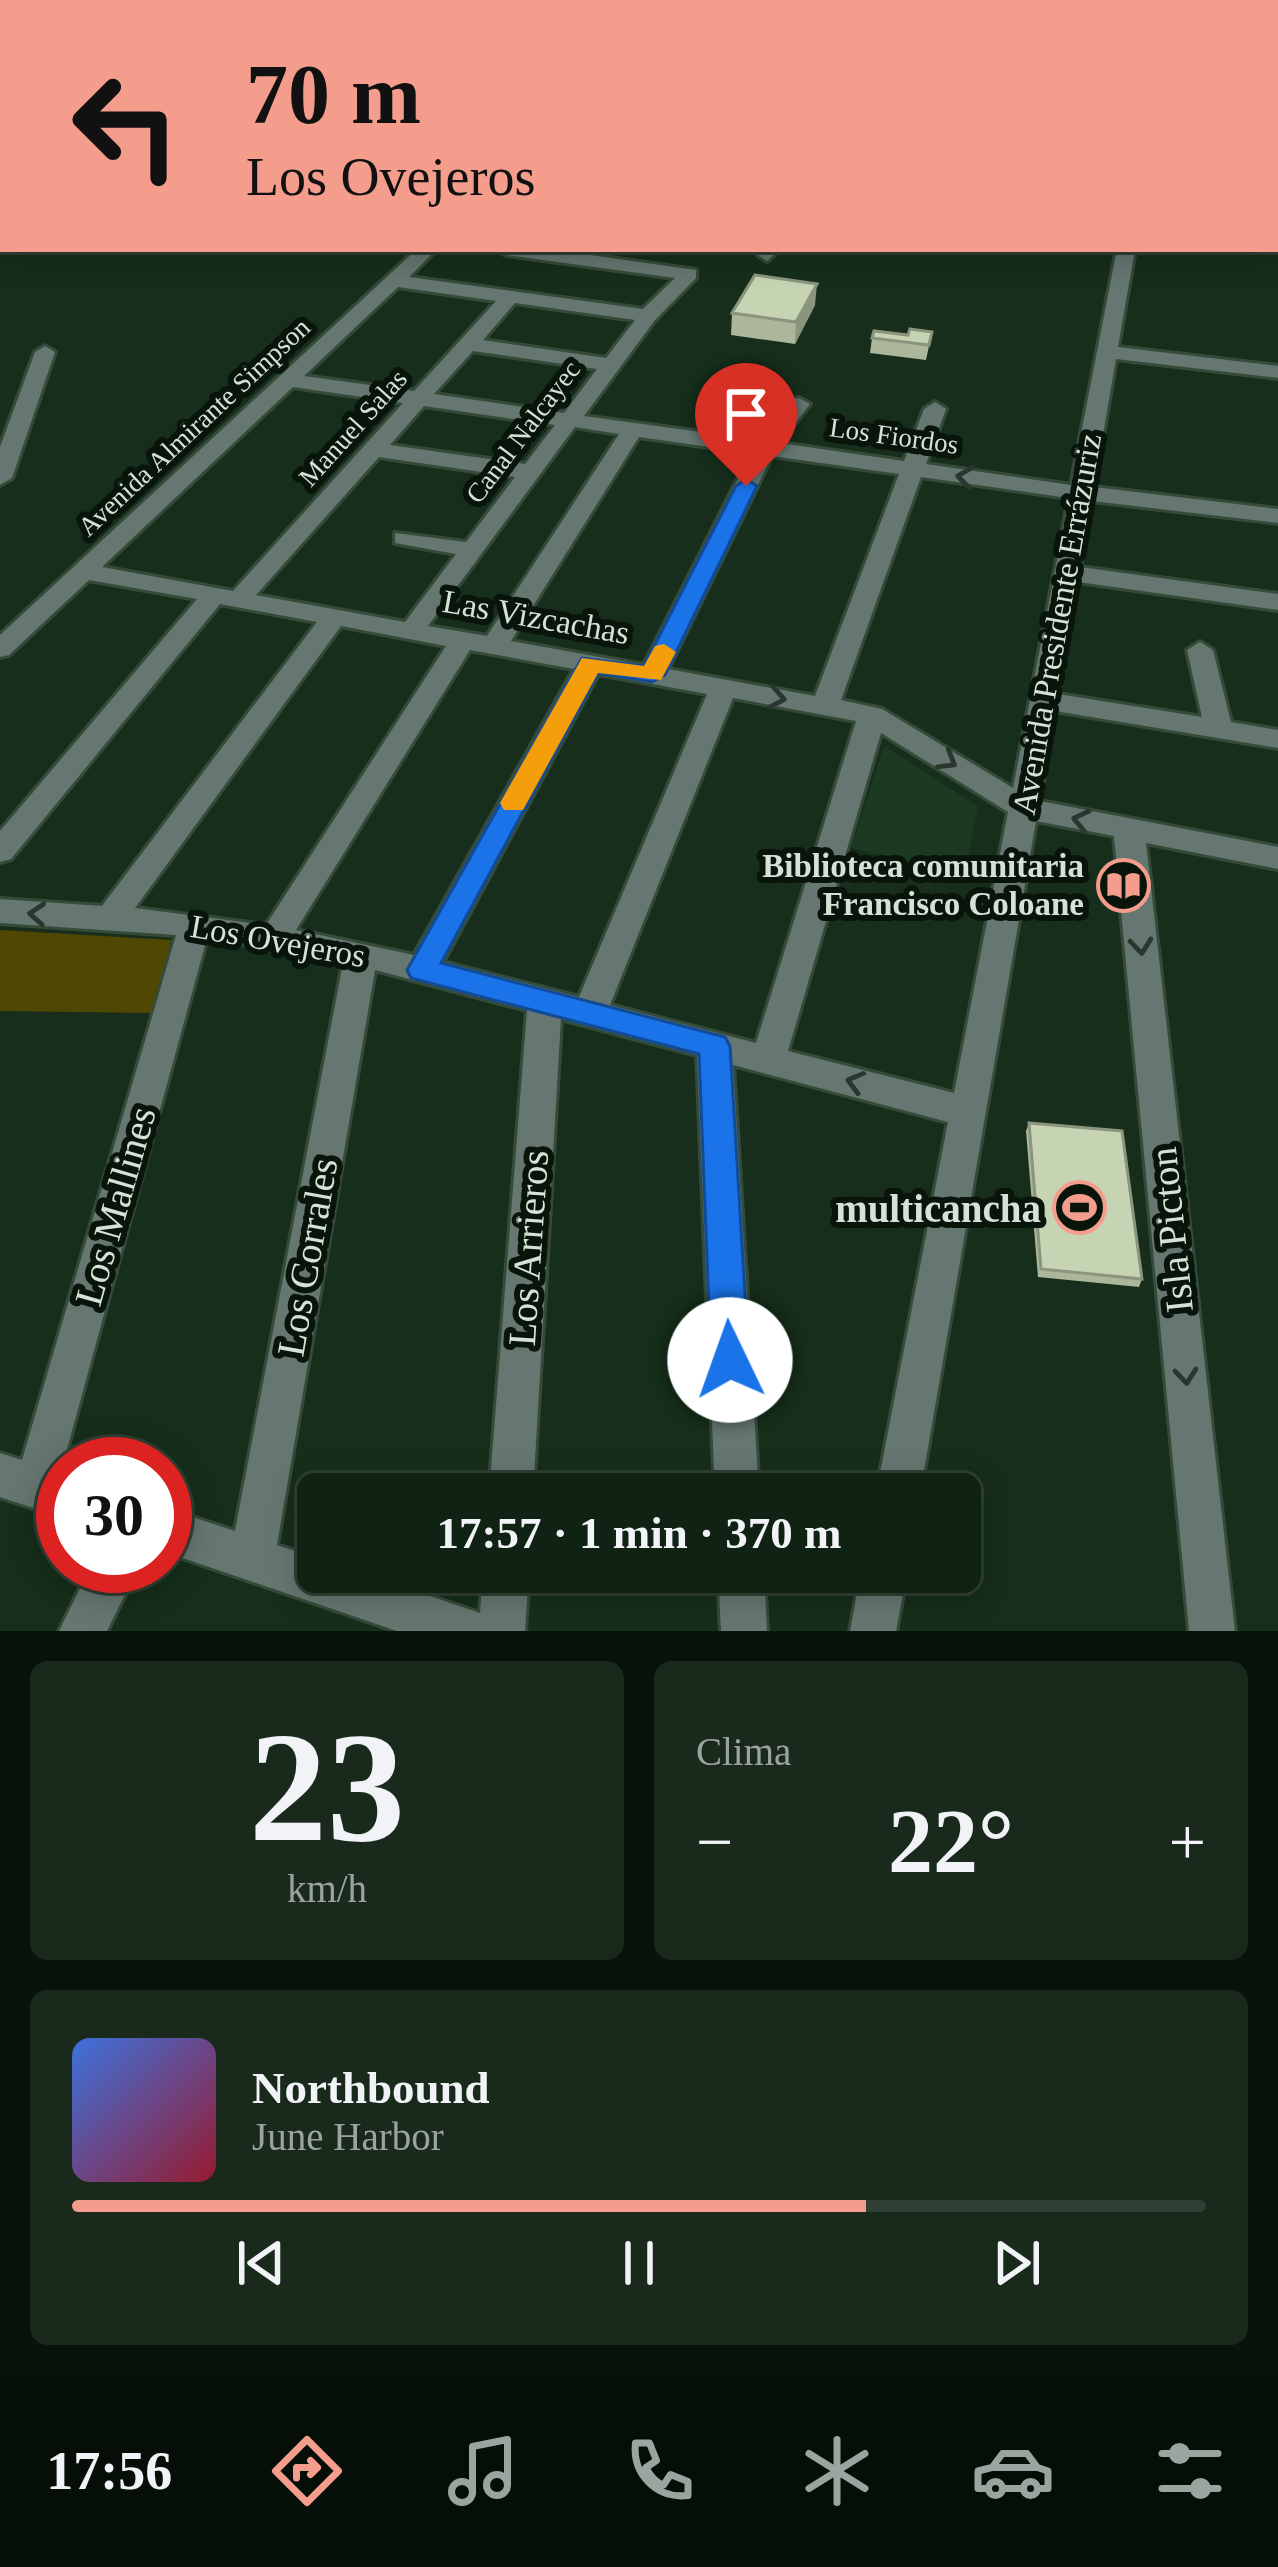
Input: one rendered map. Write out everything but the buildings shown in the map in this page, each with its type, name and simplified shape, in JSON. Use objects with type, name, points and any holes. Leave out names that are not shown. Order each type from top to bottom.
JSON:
[{"type":"street","name":"Avenida Almirante Simpson","points":[[1,646],[425,252]]},
{"type":"street","points":[[527,252],[663,271],[677,252]]},
{"type":"street","name":"Avenida Presidente Errázuriz","points":[[902,1473],[1125,252]]},
{"type":"street","name":"Canal Nalcayec","points":[[411,631],[648,316],[689,274],[663,271]]},
{"type":"street","points":[[394,281],[648,316]]},
{"type":"street","name":"Manuel Salas","points":[[0,851],[226,597],[374,449],[511,296]]},
{"type":"street","points":[[469,344],[611,364]]},
{"type":"street","points":[[0,478],[45,352]]},
{"type":"street","points":[[1106,352],[1278,372]]},
{"type":"street","name":"Los Fiordos","points":[[289,380],[1081,493],[1278,516]]},
{"type":"street","points":[[652,675],[765,448],[799,404]]},
{"type":"street","points":[[825,706],[935,409]]},
{"type":"street","points":[[494,646],[633,429]]},
{"type":"street","points":[[374,449],[530,472]]},
{"type":"street","points":[[404,538],[472,550]]},
{"type":"street","name":"Las Vizcachas","points":[[83,571],[872,715],[1024,808],[1278,858]]},
{"type":"street","points":[[1066,573],[1278,602]]},
{"type":"street","points":[[110,919],[334,617]]},
{"type":"street","points":[[274,938],[463,640]]},
{"type":"street","points":[[1200,650],[1220,729]]},
{"type":"street","points":[[422,970],[590,664]]},
{"type":"street","points":[[590,1013],[723,688]]},
{"type":"street","points":[[1043,700],[1278,739]]},
{"type":"street","points":[[768,1059],[872,715]]},
{"type":"street","name":"Isla Picton","points":[[1130,830],[1212,1631]]},
{"type":"street","name":"Los Ovejeros","points":[[0,911],[195,924],[361,954],[968,1112]]},
{"type":"street","name":"Los Mallines","points":[[33,1486],[195,924]]},
{"type":"street","name":"Los Corrales","points":[[252,1559],[361,954]]},
{"type":"street","name":"Los Arrieros","points":[[512,1473],[545,1001]]},
{"type":"street","points":[[714,1046],[736,1473]]},
{"type":"street","points":[[192,1540],[252,1559],[381,1618],[466,1631]]},
{"type":"street","points":[[82,1631],[102,1593]]},
{"type":"street","points":[[502,1631],[505,1593]]},
{"type":"street","points":[[742,1593],[744,1631]]},
{"type":"street","points":[[873,1631],[880,1593]]},
{"type":"shaded area","points":[[884,746],[978,806],[964,878],[851,848]]},
{"type":"shaded area","points":[[0,930],[171,940],[153,1013],[0,1011]]},
{"type":"slow traffic","points":[[513,803],[590,664],[652,675],[664,652]]},
{"type":"place","name":"Biblioteca comunitaria Francisco Coloane","points":[[1123,885]]},
{"type":"place","name":"multicancha","points":[[1080,1208]]},
{"type":"route","points":[[730,1360],[714,1046],[422,970],[590,664],[652,675],[746,486]]}]
